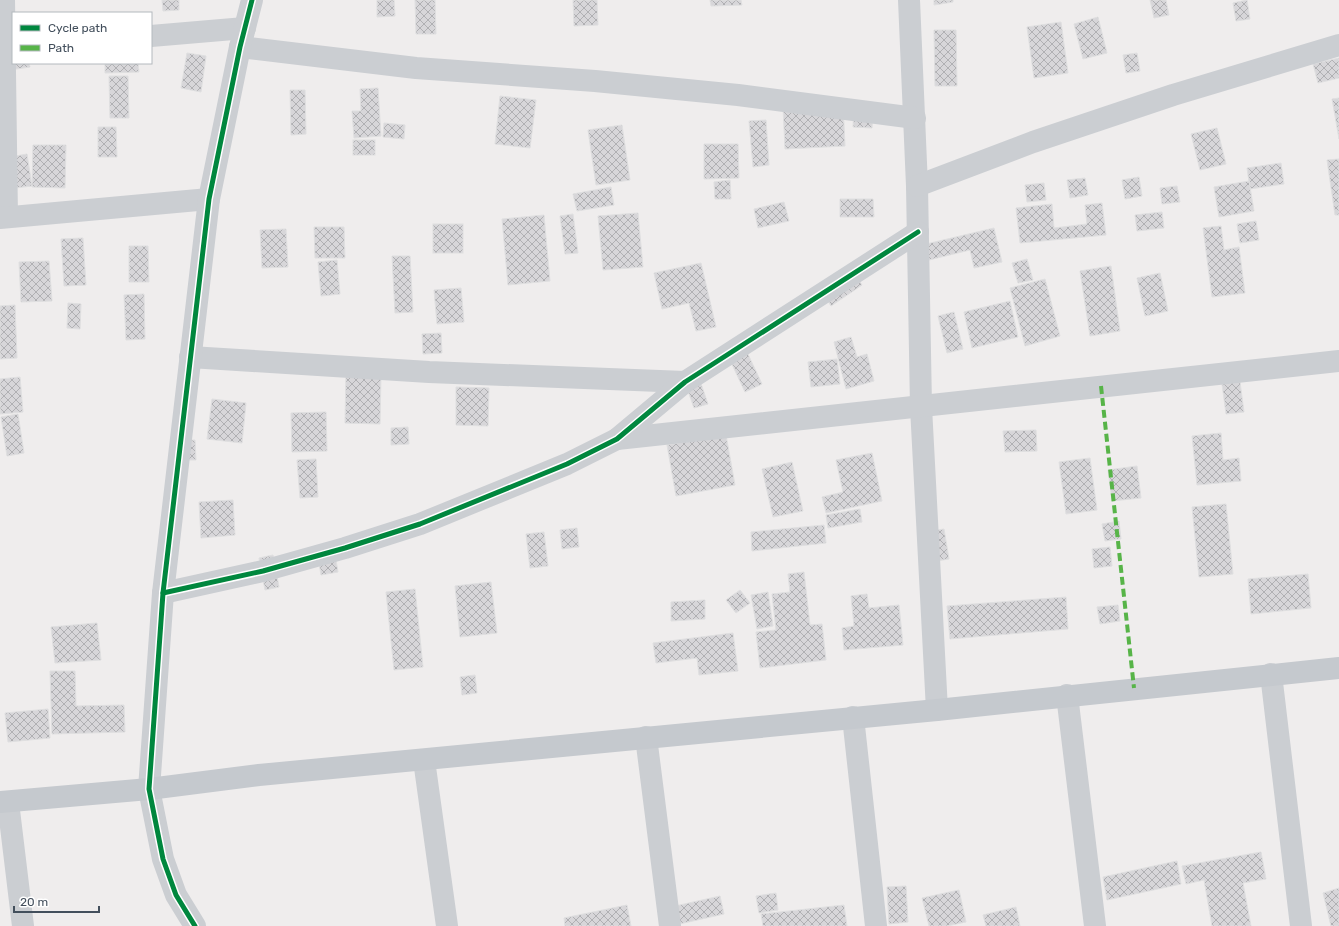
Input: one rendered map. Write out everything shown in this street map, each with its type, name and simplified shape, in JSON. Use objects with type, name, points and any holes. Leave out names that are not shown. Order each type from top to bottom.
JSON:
[{"type":"main road","points":[[4,802],[149,789],[259,775],[937,710],[1067,695],[1339,668]]},
{"type":"street","points":[[4,0],[6,50],[3,217],[209,199]]},
{"type":"street","points":[[195,926],[176,894],[163,859],[149,789],[163,593],[209,199],[252,0]]},
{"type":"street","points":[[909,0],[915,118],[921,407],[937,710]]},
{"type":"street","points":[[152,36],[243,38],[416,68],[595,81],[738,95],[915,118]]},
{"type":"street","points":[[917,186],[1033,142],[1173,95],[1339,45]]},
{"type":"street","points":[[163,593],[263,572],[420,524],[567,464],[617,439],[685,382],[918,232]]},
{"type":"street","points":[[190,357],[429,372],[685,382]]},
{"type":"street","points":[[617,439],[1339,361]]},
{"type":"street","points":[[1271,674],[1301,926]]},
{"type":"street","points":[[1067,695],[1095,926]]},
{"type":"street","points":[[853,717],[876,926]]},
{"type":"street","points":[[646,737],[670,926]]},
{"type":"street","points":[[424,760],[447,926]]},
{"type":"street","points":[[4,802],[23,926]]},
{"type":"building","points":[[162,0],[179,0],[179,10],[163,11]]},
{"type":"building","points":[[377,0],[394,0],[395,16],[377,17]]},
{"type":"building","points":[[415,0],[435,0],[436,34],[416,34]]},
{"type":"building","points":[[573,0],[597,0],[598,25],[574,26]]},
{"type":"building","points":[[710,0],[741,0],[742,5],[711,6]]},
{"type":"building","points":[[934,0],[953,0],[953,2],[934,5]]},
{"type":"building","points":[[1150,0],[1166,0],[1169,15],[1154,18]]},
{"type":"building","points":[[1247,0],[1250,19],[1236,21],[1233,3]]},
{"type":"building","points":[[1098,17],[1107,53],[1083,59],[1074,24]]},
{"type":"building","points":[[1061,22],[1068,73],[1034,78],[1027,27]]},
{"type":"building","points":[[934,30],[956,30],[957,86],[935,86]]},
{"type":"building","points":[[187,53],[206,56],[201,92],[181,88]]},
{"type":"building","points":[[1137,53],[1140,71],[1126,73],[1123,55]]},
{"type":"building","points":[[1339,58],[1339,78],[1318,83],[1313,64]]},
{"type":"building","points":[[13,64],[29,64],[30,67],[10,70]]},
{"type":"building","points":[[105,64],[138,64],[139,72],[105,73]]},
{"type":"building","points":[[109,76],[128,76],[129,118],[110,118]]},
{"type":"building","points":[[378,88],[381,136],[354,138],[352,111],[361,111],[360,89]]},
{"type":"building","points":[[290,90],[305,90],[306,134],[291,135]]},
{"type":"building","points":[[500,96],[536,100],[530,148],[495,144]]},
{"type":"building","points":[[1339,98],[1339,139],[1332,99]]},
{"type":"building","points":[[843,104],[845,146],[785,149],[783,107]]},
{"type":"building","points":[[854,111],[873,112],[872,128],[853,127]]},
{"type":"building","points":[[766,120],[769,165],[753,167],[749,121]]},
{"type":"building","points":[[384,123],[405,125],[404,139],[383,137]]},
{"type":"building","points":[[622,125],[630,180],[596,185],[588,130]]},
{"type":"building","points":[[98,127],[116,127],[117,157],[98,157]]},
{"type":"building","points":[[1217,128],[1226,164],[1200,170],[1191,134]]},
{"type":"building","points":[[353,140],[375,140],[375,155],[353,155]]},
{"type":"building","points":[[704,144],[738,144],[739,178],[704,179]]},
{"type":"building","points":[[33,145],[66,145],[65,188],[32,187]]},
{"type":"building","points":[[27,154],[32,186],[15,188],[10,157]]},
{"type":"building","points":[[1339,159],[1339,215],[1335,215],[1327,160]]},
{"type":"building","points":[[1281,163],[1284,184],[1250,189],[1247,168]]},
{"type":"building","points":[[1139,177],[1142,196],[1125,199],[1122,180]]},
{"type":"building","points":[[1085,178],[1088,195],[1070,198],[1067,180]]},
{"type":"building","points":[[730,180],[731,199],[715,199],[714,182]]},
{"type":"building","points":[[1249,181],[1254,211],[1219,217],[1214,187]]},
{"type":"building","points":[[1044,183],[1046,200],[1027,202],[1025,185]]},
{"type":"building","points":[[1177,186],[1180,202],[1162,204],[1160,188]]},
{"type":"building","points":[[611,187],[614,205],[577,211],[573,194]]},
{"type":"building","points":[[840,199],[873,199],[874,217],[840,217]]},
{"type":"building","points":[[784,202],[789,221],[758,228],[754,209]]},
{"type":"building","points":[[1102,203],[1106,235],[1020,243],[1016,208],[1052,204],[1054,228],[1087,224],[1085,205]]},
{"type":"building","points":[[1162,212],[1164,228],[1137,231],[1135,215]]},
{"type":"building","points":[[638,213],[643,267],[603,270],[598,216]]},
{"type":"building","points":[[573,214],[578,253],[565,254],[560,216]]},
{"type":"building","points":[[544,215],[550,281],[508,285],[502,219]]},
{"type":"building","points":[[1256,221],[1259,240],[1240,243],[1237,224]]},
{"type":"building","points":[[433,224],[463,224],[463,253],[433,253]]},
{"type":"building","points":[[1221,226],[1224,250],[1239,247],[1245,293],[1212,297],[1203,228]]},
{"type":"building","points":[[314,227],[344,227],[345,258],[315,258]]},
{"type":"building","points":[[994,228],[1002,262],[974,268],[970,250],[925,261],[922,245]]},
{"type":"building","points":[[286,229],[288,267],[262,268],[260,230]]},
{"type":"building","points":[[83,238],[86,285],[64,286],[61,239]]},
{"type":"building","points":[[129,246],[148,246],[149,282],[129,282]]},
{"type":"building","points":[[392,256],[410,256],[413,312],[395,313]]},
{"type":"building","points":[[1027,259],[1033,280],[1018,283],[1012,263]]},
{"type":"building","points":[[337,260],[340,294],[321,296],[318,262]]},
{"type":"building","points":[[49,261],[52,301],[21,302],[19,262]]},
{"type":"building","points":[[701,263],[716,327],[696,331],[689,303],[662,309],[654,273]]},
{"type":"building","points":[[1111,266],[1120,331],[1090,336],[1080,271]]},
{"type":"building","points":[[853,272],[862,285],[831,306],[823,293]]},
{"type":"building","points":[[1160,273],[1168,311],[1145,316],[1137,278]]},
{"type":"building","points":[[1045,279],[1060,336],[1025,346],[1010,288]]},
{"type":"building","points":[[461,288],[464,322],[437,324],[434,290]]},
{"type":"building","points":[[144,294],[145,339],[126,340],[124,295]]},
{"type":"building","points":[[1010,301],[1018,337],[972,348],[964,312]]},
{"type":"building","points":[[68,303],[81,304],[80,329],[67,328]]},
{"type":"building","points":[[15,305],[17,358],[0,359],[0,306]]},
{"type":"building","points":[[954,312],[963,349],[947,353],[938,316]]},
{"type":"building","points":[[441,333],[442,353],[423,354],[422,334]]},
{"type":"building","points":[[851,337],[857,357],[867,354],[874,381],[846,389],[834,342]]},
{"type":"building","points":[[746,350],[762,384],[745,392],[729,358]]},
{"type":"building","points":[[837,359],[840,384],[811,387],[808,362]]},
{"type":"building","points":[[346,372],[381,373],[380,424],[345,423]]},
{"type":"building","points":[[698,375],[708,404],[694,408],[684,380]]},
{"type":"building","points":[[20,377],[23,412],[0,414],[0,379]]},
{"type":"building","points":[[1240,382],[1244,412],[1226,414],[1222,384]]},
{"type":"building","points":[[456,387],[489,388],[488,426],[456,425]]},
{"type":"building","points":[[212,399],[246,403],[242,443],[207,439]]},
{"type":"building","points":[[326,412],[327,451],[292,452],[291,413]]},
{"type":"building","points":[[18,414],[24,453],[7,456],[1,417]]},
{"type":"building","points":[[408,427],[409,444],[391,445],[391,428]]},
{"type":"building","points":[[1036,430],[1037,451],[1005,452],[1003,431]]},
{"type":"building","points":[[1221,433],[1223,460],[1239,458],[1241,481],[1197,485],[1192,436]]},
{"type":"building","points":[[726,435],[735,485],[676,496],[667,445]]},
{"type":"building","points":[[176,440],[195,440],[196,460],[177,460]]},
{"type":"building","points":[[872,453],[882,501],[826,513],[822,497],[843,492],[836,460]]},
{"type":"building","points":[[1090,458],[1097,510],[1066,514],[1059,462]]},
{"type":"building","points":[[316,459],[318,497],[300,498],[297,460]]},
{"type":"building","points":[[792,462],[803,511],[773,517],[762,469]]},
{"type":"building","points":[[1137,466],[1141,498],[1112,501],[1108,470]]},
{"type":"building","points":[[233,500],[235,535],[201,538],[199,502]]},
{"type":"building","points":[[1226,504],[1233,574],[1199,577],[1192,507]]},
{"type":"building","points":[[860,509],[862,522],[828,528],[826,515]]},
{"type":"building","points":[[1119,521],[1121,539],[1105,541],[1102,524]]},
{"type":"building","points":[[824,525],[826,543],[752,551],[751,532]]},
{"type":"building","points":[[577,528],[579,547],[562,549],[560,530]]},
{"type":"building","points":[[944,529],[949,559],[930,562],[926,532]]},
{"type":"building","points":[[544,532],[548,566],[530,568],[526,534]]},
{"type":"building","points":[[1110,547],[1112,566],[1094,568],[1092,549]]},
{"type":"building","points":[[335,554],[338,572],[321,575],[318,557]]},
{"type":"building","points":[[273,555],[279,587],[265,590],[259,558]]},
{"type":"building","points":[[804,572],[810,625],[822,624],[826,660],[760,668],[756,632],[776,630],[772,594],[790,592],[788,574]]},
{"type":"building","points":[[1308,574],[1311,608],[1251,614],[1248,579]]},
{"type":"building","points":[[491,582],[497,633],[460,637],[455,586]]},
{"type":"building","points":[[415,589],[423,667],[394,670],[386,592]]},
{"type":"building","points":[[740,590],[750,603],[736,613],[726,600]]},
{"type":"building","points":[[768,592],[773,626],[757,629],[751,595]]},
{"type":"building","points":[[867,594],[869,608],[899,605],[903,645],[844,650],[842,628],[854,626],[851,596]]},
{"type":"building","points":[[1066,597],[1068,629],[950,639],[947,606]]},
{"type":"building","points":[[705,600],[705,619],[671,621],[671,602]]},
{"type":"building","points":[[1118,605],[1120,621],[1100,624],[1097,607]]},
{"type":"building","points":[[97,623],[101,660],[55,663],[51,627]]},
{"type":"building","points":[[733,633],[738,671],[699,675],[697,658],[656,663],[653,643]]},
{"type":"building","points":[[50,671],[75,671],[76,706],[124,705],[125,732],[52,734]]},
{"type":"building","points":[[475,675],[477,693],[462,695],[460,677]]},
{"type":"building","points":[[48,709],[50,738],[8,742],[5,713]]},
{"type":"building","points":[[1261,852],[1266,879],[1243,883],[1251,926],[1212,926],[1204,880],[1186,884],[1182,866]]},
{"type":"building","points":[[1177,861],[1181,884],[1107,900],[1103,877]]},
{"type":"building","points":[[906,886],[908,922],[889,924],[887,887]]},
{"type":"building","points":[[1339,888],[1339,926],[1331,926],[1323,893]]},
{"type":"building","points":[[959,890],[966,922],[947,926],[929,926],[922,898]]},
{"type":"building","points":[[776,893],[778,910],[759,913],[756,896]]},
{"type":"building","points":[[720,896],[724,914],[675,925],[671,907]]},
{"type":"building","points":[[627,905],[631,926],[565,926],[564,918]]},
{"type":"building","points":[[844,905],[847,926],[763,926],[761,914]]},
{"type":"building","points":[[1016,907],[1020,926],[986,926],[983,915]]},
{"type":"marked path","points":[[1101,386],[1134,688]]},
{"type":"cycle path","points":[[195,926],[176,895],[163,859],[149,789],[163,593],[209,199],[240,47],[252,0]]},
{"type":"cycle path","points":[[163,593],[263,571],[345,548],[420,524],[567,464],[617,439],[685,382],[918,232]]}]
